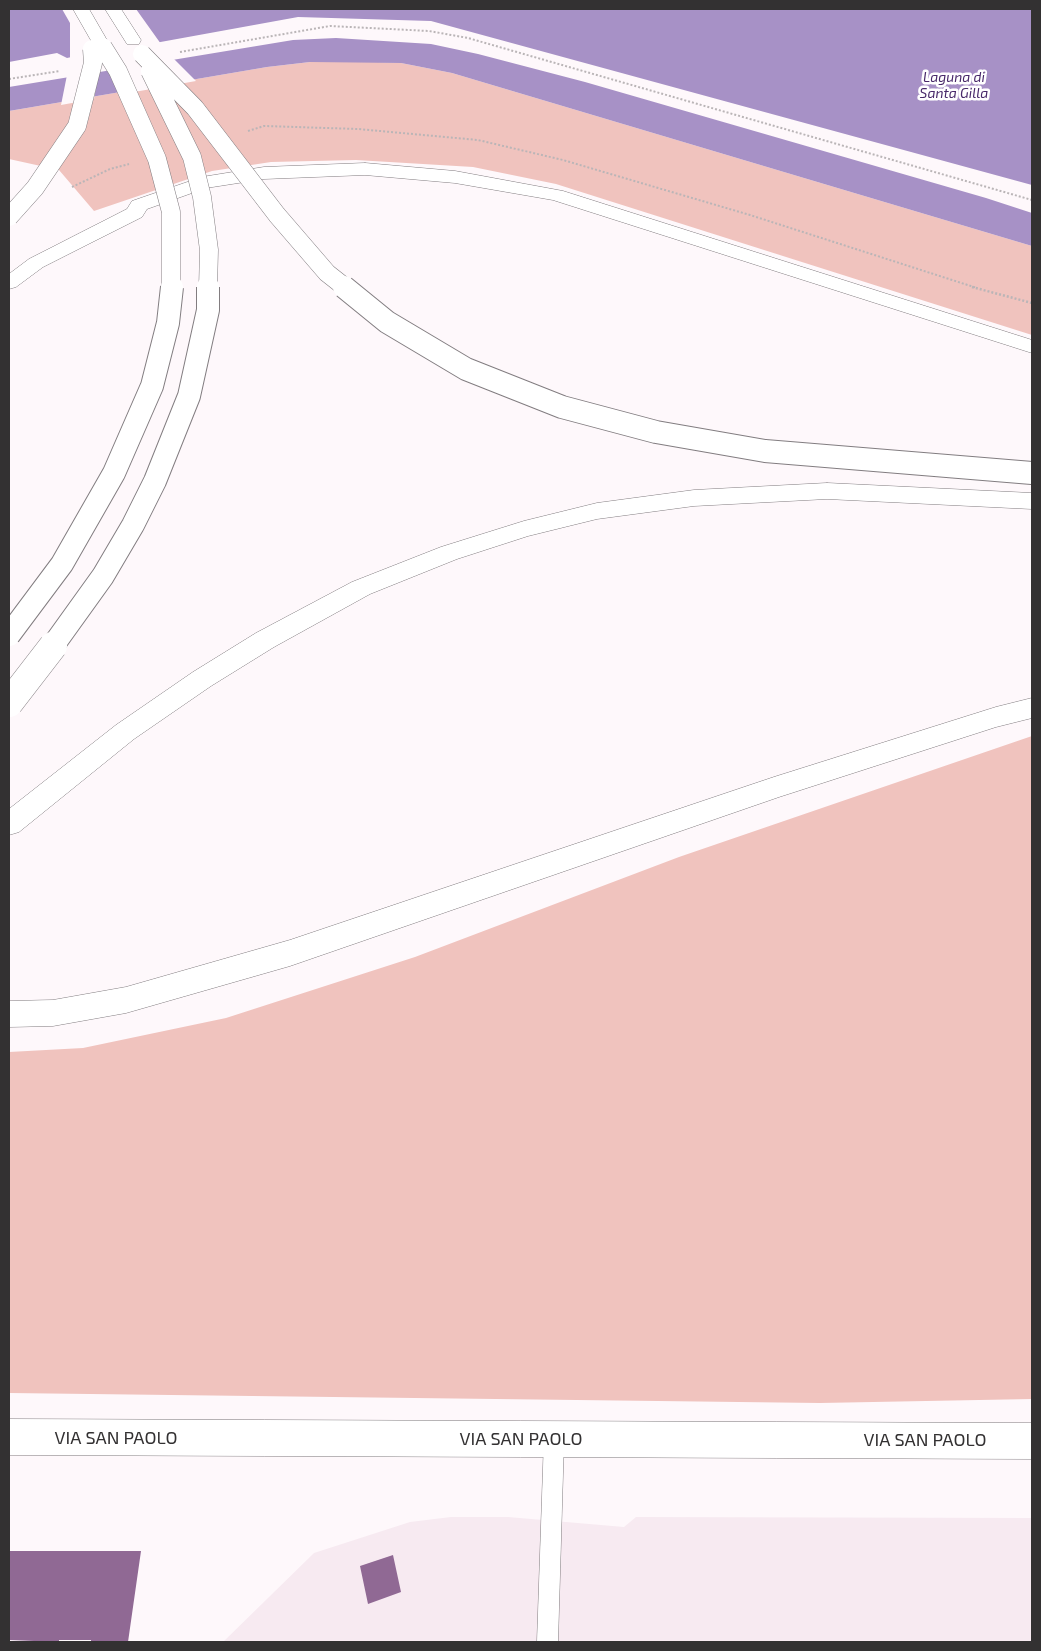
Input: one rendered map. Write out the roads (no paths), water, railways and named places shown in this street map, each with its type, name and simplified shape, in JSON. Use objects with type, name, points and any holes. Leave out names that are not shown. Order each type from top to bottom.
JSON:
[{"type":"main road","points":[[9,703],[29,679],[103,576],[133,525],[155,481],[189,396],[208,310],[208,250],[202,197],[192,157],[142,54],[113,9]]},
{"type":"main road","points":[[9,217],[35,188],[77,126],[93,63],[85,14]]},
{"type":"main road","points":[[9,635],[62,564],[114,473],[152,386],[168,323],[173,272],[171,212],[157,159],[118,70],[85,14]]},
{"type":"main road","points":[[142,54],[195,108],[277,215],[327,273],[387,322],[466,369],[562,407],[656,432],[765,451],[1032,473]]},
{"type":"main road","points":[[9,283],[36,263],[136,213],[139,205],[202,183],[264,173],[365,170],[455,177],[556,196],[1032,346]]},
{"type":"main road","points":[[9,824],[125,732],[202,679],[265,640],[361,588],[449,553],[524,529],[598,511],[637,504],[694,498],[827,491],[1032,501]]},
{"type":"main road","points":[[9,1014],[53,1013],[126,1000],[290,953],[774,788],[996,716],[1032,708]]},
{"type":"main road","name":"VIA SAN PAOLO","points":[[9,1438],[1032,1441]]},
{"type":"lane","points":[[547,1642],[554,1439]]},
{"type":"water","name":"Laguna di Santa Gilla","points":[[9,9],[1032,9],[1032,185],[431,21],[298,17],[155,43],[117,47],[67,58],[57,53],[9,62]]},
{"type":"water","points":[[336,38],[431,44],[478,54],[585,82],[986,198],[1032,213],[1032,246],[452,73],[401,63],[310,62],[267,67],[9,111],[9,87],[293,40]]}]
